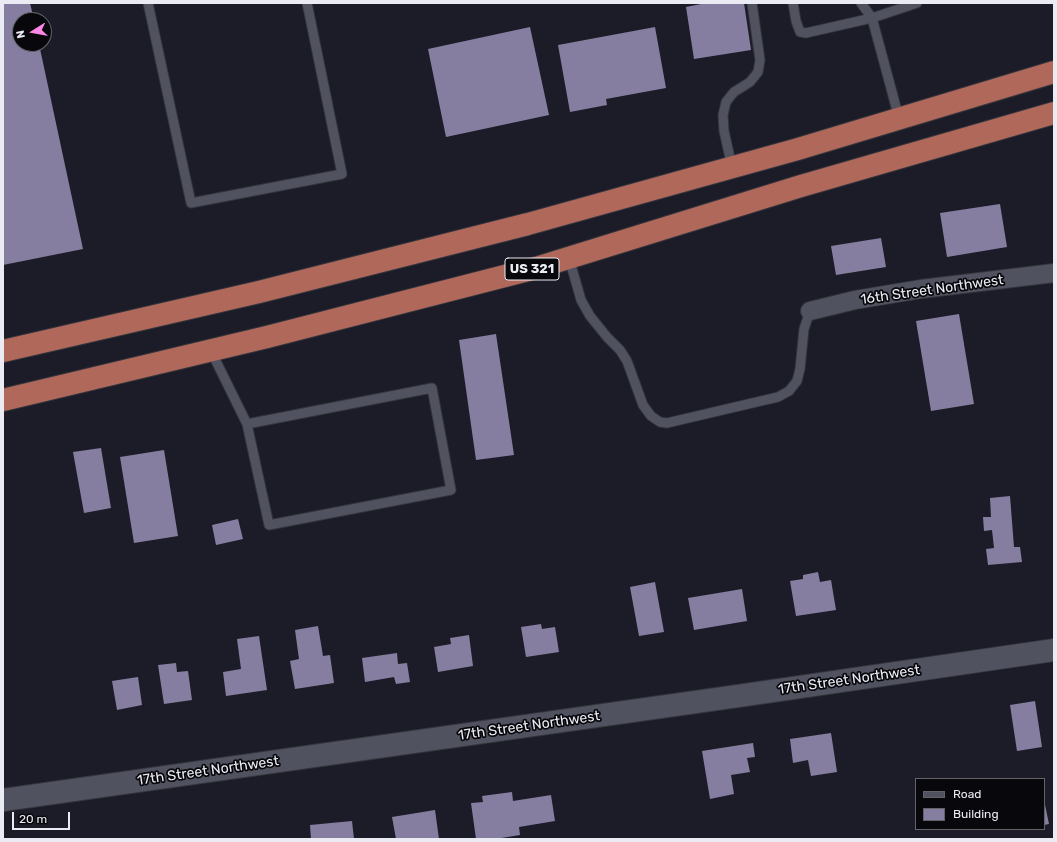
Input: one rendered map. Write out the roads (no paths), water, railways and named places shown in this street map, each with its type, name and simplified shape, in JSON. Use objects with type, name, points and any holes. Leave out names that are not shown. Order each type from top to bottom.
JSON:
[{"type":"highway","points":[[3,351],[259,292],[528,224],[732,167],[1054,72]]},
{"type":"highway","name":"US 321","points":[[3,400],[211,351],[536,268],[801,186],[1054,113]]},
{"type":"street","name":"16th Street Northwest","points":[[810,311],[855,300],[921,289],[1054,273]]},
{"type":"street","name":"17th Street Northwest","points":[[3,800],[714,700],[1054,650]]},
{"type":"lane","points":[[148,3],[191,203],[342,174],[307,3]]},
{"type":"lane","points":[[732,167],[724,131],[723,115],[726,102],[734,92],[750,82],[758,72],[760,60],[752,3]]},
{"type":"lane","points":[[793,3],[796,21],[800,32],[806,33],[872,18],[898,6],[917,3]]},
{"type":"lane","points":[[861,3],[872,18],[899,118]]},
{"type":"lane","points":[[569,258],[581,300],[590,316],[620,350],[627,361],[643,405],[651,416],[660,422],[667,423],[778,397],[789,391],[797,381],[800,368],[804,329],[810,311]]},
{"type":"lane","points":[[211,351],[247,424],[269,524],[450,490],[432,388],[247,424]]}]
